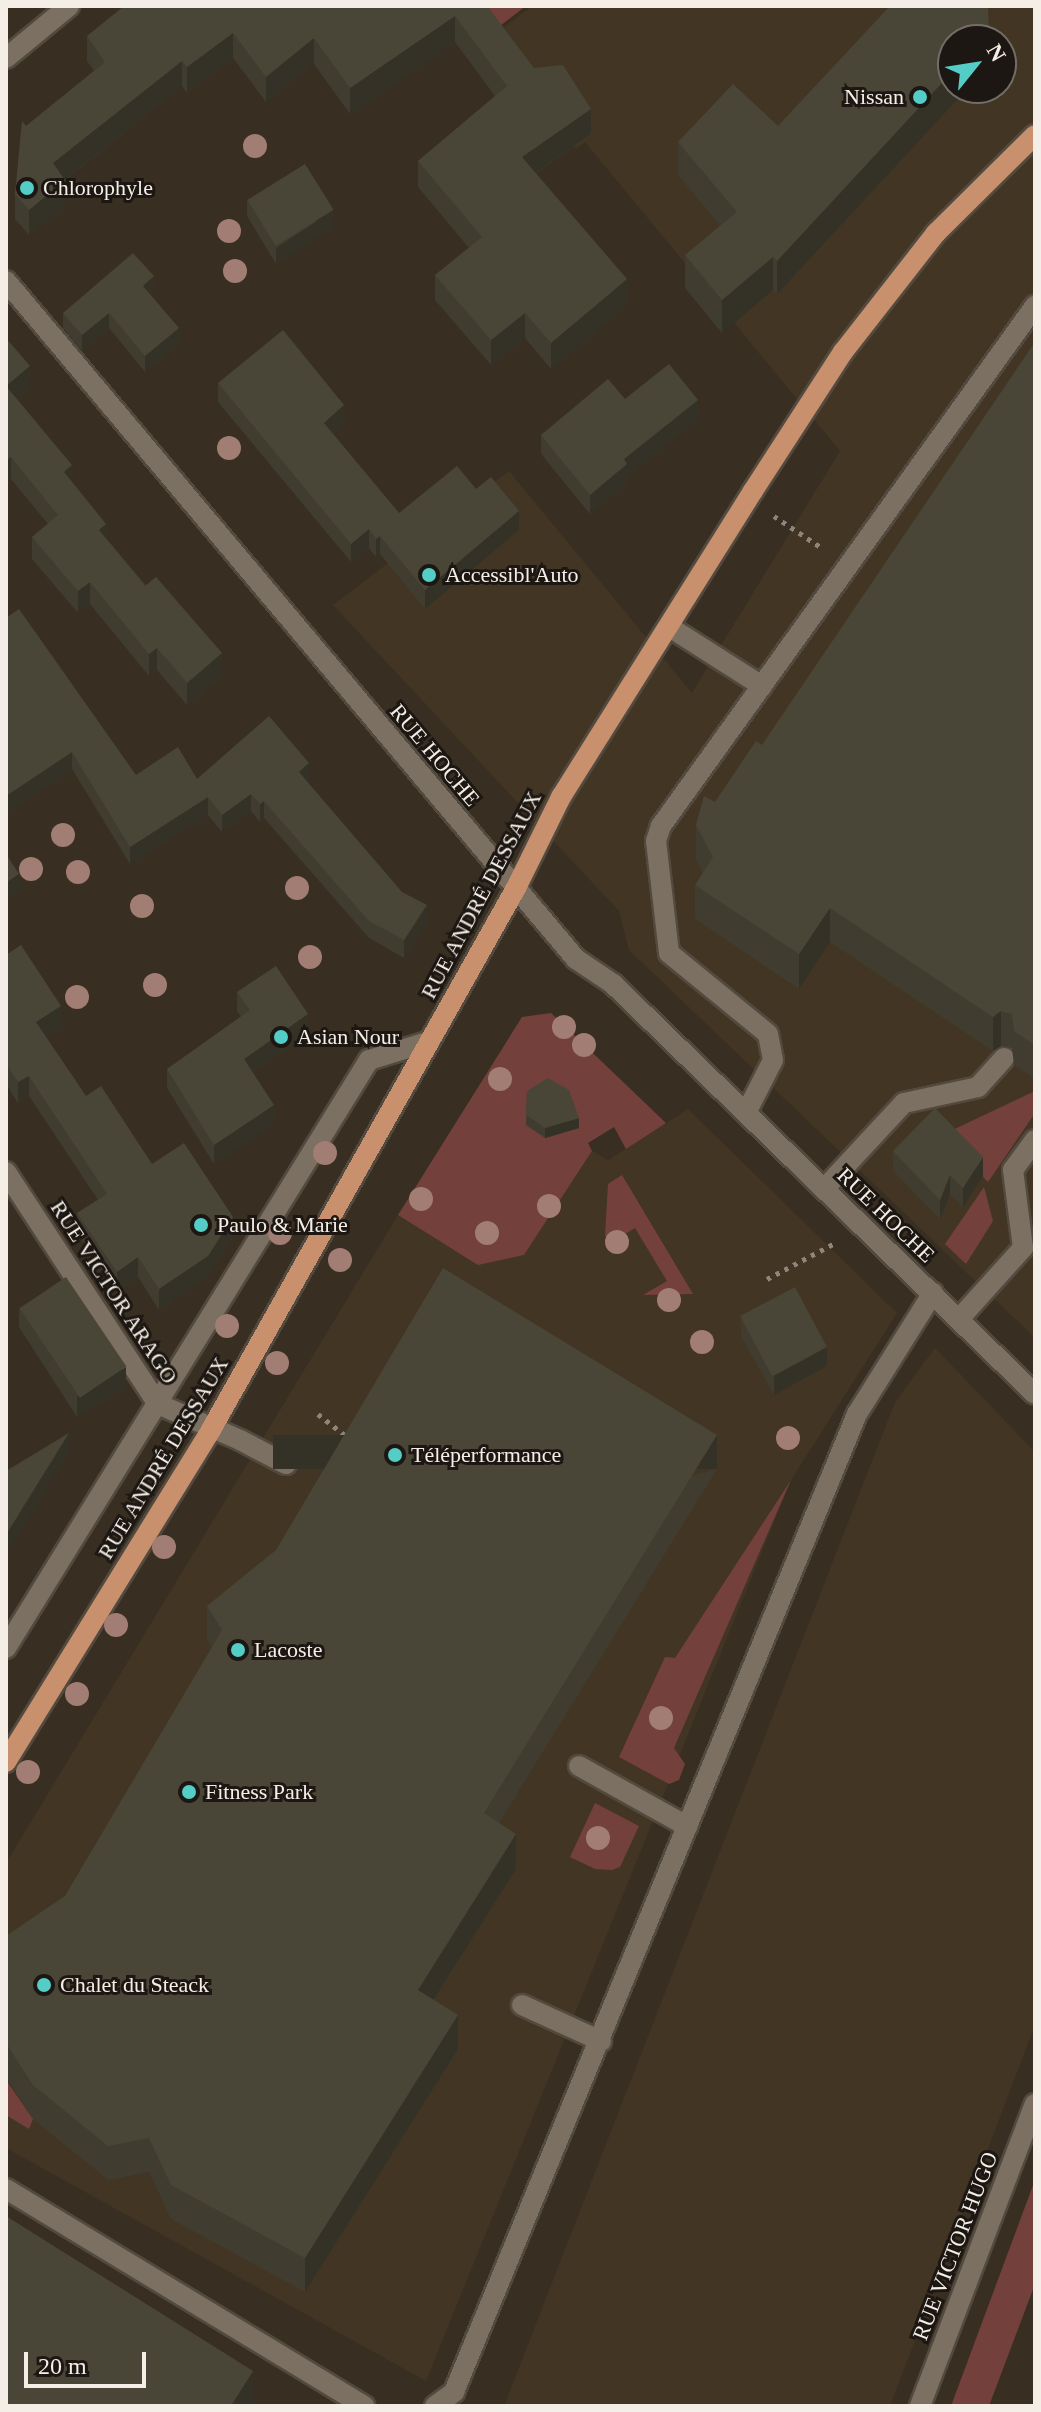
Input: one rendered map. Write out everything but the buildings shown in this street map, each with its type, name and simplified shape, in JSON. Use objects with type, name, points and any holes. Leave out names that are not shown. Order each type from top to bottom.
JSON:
[{"type":"main road","name":"RUE ANDRÉ DESSAUX","points":[[6,1762],[212,1428],[516,888],[561,797],[671,628],[748,498],[843,352],[926,245],[1035,135]]},
{"type":"street","points":[[6,58],[69,6]]},
{"type":"street","name":"RUE HOCHE","points":[[6,281],[576,959],[613,984],[1035,1394]]},
{"type":"street","points":[[746,1113],[773,1060],[768,1034],[669,953],[656,841],[661,826],[1035,306]]},
{"type":"street","points":[[671,628],[762,686]]},
{"type":"street","points":[[6,1648],[369,1060],[427,1042]]},
{"type":"street","points":[[824,1189],[904,1103],[978,1087],[1004,1058]]},
{"type":"street","points":[[959,1319],[1023,1248],[1013,1170],[1035,1140]]},
{"type":"street","name":"RUE VICTOR ARAGO","points":[[6,1172],[158,1404],[286,1464]]},
{"type":"street","points":[[435,2406],[454,2392],[857,1414],[933,1293]]},
{"type":"street","points":[[579,1766],[687,1826]]},
{"type":"street","points":[[522,2005],[601,2041]]},
{"type":"street","name":"RUE VICTOR HUGO","points":[[920,2406],[1035,2104]]},
{"type":"street","points":[[6,2189],[365,2406]]},
{"type":"path","points":[[748,498],[848,565]]},
{"type":"path","points":[[767,1279],[865,1228]]},
{"type":"path","points":[[318,1414],[348,1433],[340,1446]]},
{"type":"shaded area","points":[[473,6],[526,6],[492,32]]},
{"type":"shaded area","points":[[532,6],[1035,6],[1035,1338],[629,950],[619,911],[333,605],[509,471],[692,693],[840,451],[585,142],[576,149],[495,34]]},
{"type":"shaded area","points":[[551,1013],[666,1123],[626,1149],[614,1127],[588,1143],[592,1151],[524,1255],[478,1265],[398,1215],[522,1017]]},
{"type":"shaded area","points":[[1035,1091],[1035,1113],[988,1182],[942,1135]]},
{"type":"shaded area","points":[[688,1109],[897,1313],[791,1480],[426,2381],[6,2148],[6,1863],[398,1215],[478,1264],[524,1255],[592,1151],[608,1160]]},
{"type":"shaded area","points":[[622,1175],[693,1294],[643,1295],[667,1281],[635,1228],[610,1243],[605,1235],[608,1184]]},
{"type":"shaded area","points":[[984,1187],[993,1221],[966,1264],[945,1244]]},
{"type":"shaded area","points":[[935,1348],[1035,1452],[1035,2025],[890,2406],[504,2406],[895,1402]]},
{"type":"shaded area","points":[[791,1480],[674,1748],[685,1764],[679,1780],[669,1784],[619,1757],[665,1657],[675,1658]]},
{"type":"shaded area","points":[[595,1803],[639,1826],[620,1867],[612,1870],[595,1869],[570,1857]]},
{"type":"shaded area","points":[[6,2080],[33,2119],[29,2129],[6,2115]]},
{"type":"shaded area","points":[[1035,2180],[1035,2284],[989,2406],[951,2406]]},
{"type":"place","name":"Nissan","points":[[920,97]]},
{"type":"place","name":"Chlorophyle","points":[[27,188]]},
{"type":"place","name":"Accessibl'Auto","points":[[429,575]]},
{"type":"place","name":"Asian Nour","points":[[281,1037]]},
{"type":"place","name":"Paulo & Marie","points":[[201,1225]]},
{"type":"place","name":"Téléperformance","points":[[395,1455]]},
{"type":"place","name":"Lacoste","points":[[238,1650]]},
{"type":"place","name":"Fitness Park","points":[[189,1792]]},
{"type":"place","name":"Chalet du Steack","points":[[44,1985]]}]
